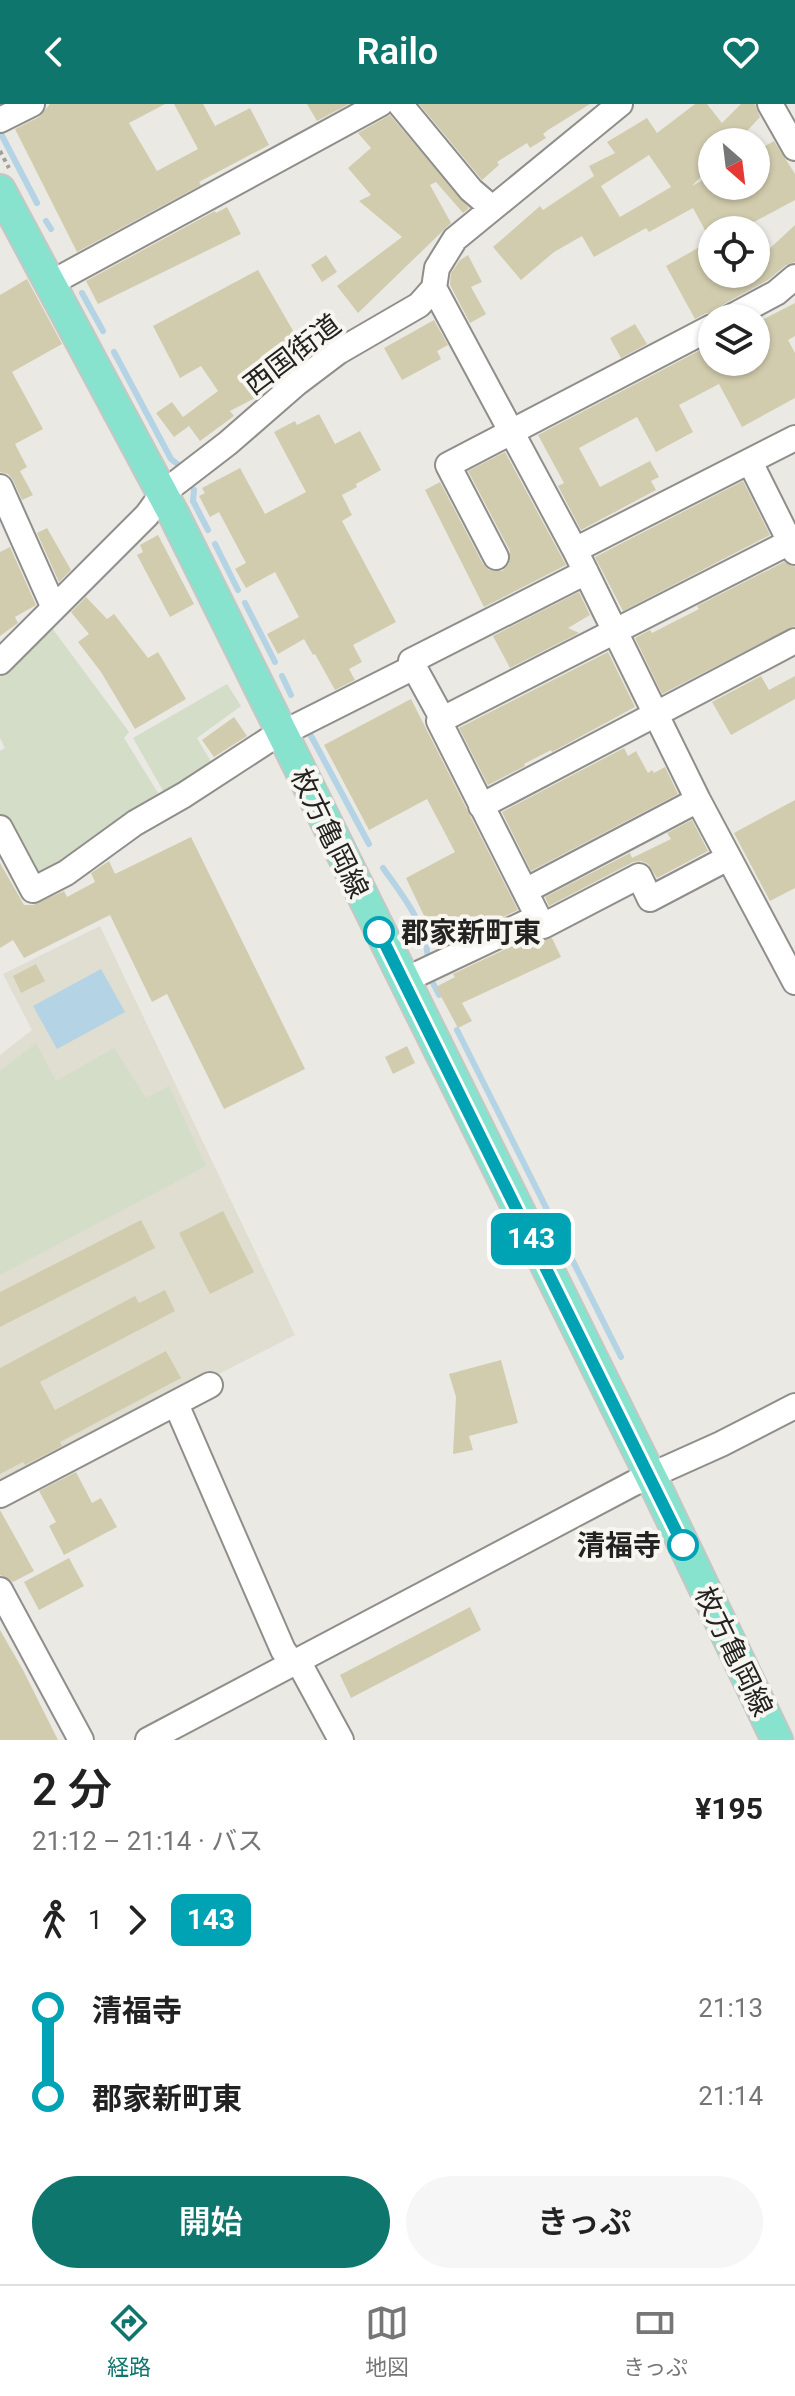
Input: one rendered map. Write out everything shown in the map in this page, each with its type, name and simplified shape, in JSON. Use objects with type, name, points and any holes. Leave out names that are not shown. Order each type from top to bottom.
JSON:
[{"type":"main road","name":"枚方亀岡線","points":[[0,190],[163,493],[777,1740]]},
{"type":"street","points":[[0,120],[32,104]]},
{"type":"street","points":[[51,283],[380,104]]},
{"type":"street","points":[[400,104],[471,190],[492,208]]},
{"type":"street","name":"西国街道","points":[[0,662],[147,515],[163,493],[338,352],[419,305],[434,288],[437,268],[455,239],[620,104]]},
{"type":"street","points":[[770,104],[794,145]]},
{"type":"street","points":[[755,304],[776,293],[795,277]]},
{"type":"street","points":[[434,288],[580,561],[698,800],[795,982]]},
{"type":"street","points":[[496,557],[448,465],[698,334]]},
{"type":"street","points":[[443,720],[411,661],[795,438]]},
{"type":"street","points":[[728,858],[650,899],[639,876],[543,926],[439,721],[616,631],[792,547],[750,462]]},
{"type":"street","points":[[0,487],[54,608]]},
{"type":"street","points":[[481,806],[795,641]]},
{"type":"street","points":[[0,828],[33,890],[66,873],[135,823],[281,734],[414,667]]},
{"type":"street","points":[[525,891],[698,800]]},
{"type":"street","points":[[403,981],[538,917]]},
{"type":"street","points":[[0,1495],[210,1385]]},
{"type":"street","points":[[176,1404],[283,1650],[296,1663],[341,1740]]},
{"type":"street","points":[[148,1740],[649,1476],[795,1406]]},
{"type":"street","points":[[0,1590],[81,1740]]},
{"type":"shaded area","points":[[100,926],[295,1335],[0,1486],[0,1055],[32,1030],[3,974]]},
{"type":"green space","points":[[52,628],[129,732],[124,738],[161,798],[36,882],[0,815],[0,751],[5,748],[0,738],[0,677]]},
{"type":"green space","points":[[227,684],[241,706],[197,738],[214,767],[166,796],[133,738]]},
{"type":"green space","points":[[36,1043],[56,1081],[114,1048],[146,1098],[169,1086],[206,1166],[0,1275],[0,1071]]},
{"type":"water","points":[[101,969],[125,1012],[57,1049],[33,1006]]},
{"type":"building","points":[[50,104],[165,104],[129,123],[157,171],[198,149],[174,104],[203,104],[215,126],[250,108],[269,145],[77,252],[15,129],[39,117]]},
{"type":"building","points":[[307,104],[349,104],[317,121]]},
{"type":"building","points":[[419,104],[590,104],[548,130],[543,134],[546,138],[530,148],[527,143],[497,162],[499,165],[482,180]]},
{"type":"building","points":[[695,104],[707,104],[722,123],[741,104],[755,104],[760,117],[750,128],[698,128],[698,180],[692,186],[698,183],[698,200],[770,200],[770,143],[774,141],[795,174],[795,200],[765,216],[698,217],[693,208],[649,232],[646,228],[594,257],[582,236],[554,252],[521,280],[493,247],[540,206],[543,210],[594,176],[589,166],[615,153],[607,142],[647,118],[657,133]],"holes":[[[649,155],[671,187],[620,217],[601,186]]]},
{"type":"building","points":[[390,115],[469,208],[463,213],[436,182],[430,185],[451,223],[358,313],[337,286],[402,237],[359,201],[371,195],[348,168],[371,148],[358,133]]},
{"type":"building","points":[[227,207],[241,234],[98,304],[86,281]]},
{"type":"building","points":[[795,225],[795,262],[786,265],[770,278],[770,248]]},
{"type":"building","points":[[698,248],[698,288],[753,288],[724,304],[698,304],[698,317],[695,319],[666,266]]},
{"type":"building","points":[[326,255],[337,272],[322,282],[311,265]]},
{"type":"building","points":[[468,255],[482,282],[471,287],[486,314],[470,323],[450,285],[451,273]]},
{"type":"building","points":[[258,270],[303,348],[298,351],[301,355],[258,390],[261,395],[230,411],[234,416],[200,441],[189,426],[174,437],[156,413],[172,402],[183,417],[218,391],[201,366],[180,378],[153,326]]},
{"type":"building","points":[[27,279],[62,344],[12,372],[43,429],[15,444],[27,467],[20,471],[33,495],[22,500],[13,480],[8,474],[0,472],[0,295]]},
{"type":"building","points":[[795,303],[795,336],[788,340],[795,353],[795,398],[742,427],[719,384],[679,405],[693,432],[656,452],[637,417],[579,448],[600,487],[650,461],[659,477],[651,481],[656,490],[581,530],[558,486],[564,483],[538,435],[698,351],[698,376],[770,376],[770,316]]},
{"type":"building","points":[[434,320],[448,345],[437,351],[441,359],[402,380],[384,348]]},
{"type":"building","points":[[635,324],[647,344],[621,358],[610,338]]},
{"type":"building","points":[[319,414],[335,444],[360,431],[381,470],[342,495],[352,515],[342,521],[396,622],[353,645],[362,662],[349,669],[355,680],[335,690],[304,639],[278,654],[267,634],[299,617],[275,572],[246,588],[235,569],[246,563],[219,512],[210,517],[199,496],[205,493],[202,488],[240,468],[265,514],[306,492],[274,432],[295,421],[297,425]]},
{"type":"building","points":[[505,452],[566,565],[484,607],[425,490],[440,482],[483,564],[489,570],[502,571],[509,564],[510,551],[468,471]]},
{"type":"building","points":[[743,481],[770,535],[623,611],[595,557]]},
{"type":"building","points":[[47,528],[71,570],[59,582],[37,533]]},
{"type":"building","points":[[158,535],[194,604],[170,617],[137,555],[143,552],[140,545]]},
{"type":"building","points":[[10,547],[36,605],[15,617],[18,623],[0,636],[0,552]]},
{"type":"building","points":[[784,562],[795,567],[795,626],[662,694],[635,638],[650,630],[652,633],[699,609],[697,606]]},
{"type":"building","points":[[579,592],[590,615],[568,628],[579,633],[510,668],[493,636]]},
{"type":"building","points":[[86,597],[107,619],[114,614],[148,658],[158,652],[186,699],[135,729],[101,672],[78,642],[89,634],[71,612]]},
{"type":"building","points":[[608,652],[635,707],[488,785],[459,728]]},
{"type":"building","points":[[761,676],[769,690],[795,676],[795,699],[731,735],[712,702]]},
{"type":"building","points":[[411,699],[518,910],[439,947],[406,878],[455,852],[427,799],[369,830],[324,745]]},
{"type":"building","points":[[234,717],[247,736],[214,757],[202,740]]},
{"type":"building","points":[[624,748],[628,756],[636,751],[648,773],[665,767],[678,794],[531,871],[502,812]]},
{"type":"building","points":[[795,800],[795,888],[770,901],[734,833]]},
{"type":"building","points":[[692,820],[708,851],[657,878],[648,864],[633,862],[549,906],[545,897],[630,853],[632,858],[671,839],[667,833]]},
{"type":"building","points":[[191,837],[305,1069],[224,1109],[167,994],[152,1002],[110,915],[24,958],[13,940],[0,948],[0,863],[24,905],[33,905],[64,891],[67,897],[95,882],[91,873],[109,861],[115,874]]},
{"type":"building","points":[[533,936],[542,941],[552,938],[561,957],[462,1003],[472,1021],[458,1028],[436,987],[455,977],[453,974]]},
{"type":"building","points":[[36,964],[45,981],[21,993],[13,976]]},
{"type":"building","points":[[407,1046],[415,1063],[393,1074],[385,1057]]},
{"type":"building","points":[[223,1211],[254,1272],[210,1294],[179,1233]]},
{"type":"building","points":[[141,1220],[155,1248],[0,1327],[0,1292]]},
{"type":"building","points":[[165,1290],[175,1311],[40,1382],[55,1410],[166,1351],[181,1378],[60,1442],[62,1446],[0,1474],[0,1368],[135,1296],[139,1303]]},
{"type":"building","points":[[501,1360],[518,1423],[469,1436],[473,1450],[453,1454],[456,1397],[449,1374]]},
{"type":"building","points":[[76,1472],[92,1503],[101,1498],[117,1527],[64,1555],[49,1526],[56,1522],[39,1491]]},
{"type":"building","points":[[0,1510],[34,1571],[13,1582],[0,1575]]},
{"type":"building","points":[[69,1558],[84,1586],[39,1610],[24,1582]]},
{"type":"building","points":[[470,1607],[481,1630],[351,1698],[340,1675]]},
{"type":"building","points":[[0,1630],[23,1670],[58,1740],[0,1740]]},
{"type":"waterway","points":[[0,132],[37,203]]},
{"type":"waterway","points":[[46,221],[51,229]]},
{"type":"waterway","points":[[82,293],[103,331]]},
{"type":"waterway","points":[[114,352],[171,459],[181,467]]},
{"type":"waterway","points":[[194,490],[193,501],[208,530]]},
{"type":"waterway","points":[[215,544],[238,590]]},
{"type":"waterway","points":[[245,603],[275,662]]},
{"type":"waterway","points":[[282,676],[291,695]]},
{"type":"waterway","points":[[310,734],[369,844]]},
{"type":"waterway","points":[[383,868],[418,922],[428,958]]},
{"type":"waterway","points":[[430,977],[439,995]]},
{"type":"waterway","points":[[457,1030],[621,1357]]},
{"type":"bus line","name":"143","points":[[379,932],[683,1545]]},
{"type":"place","name":"郡家新町東","points":[[379,932]]},
{"type":"place","name":"清福寺","points":[[683,1545]]}]
